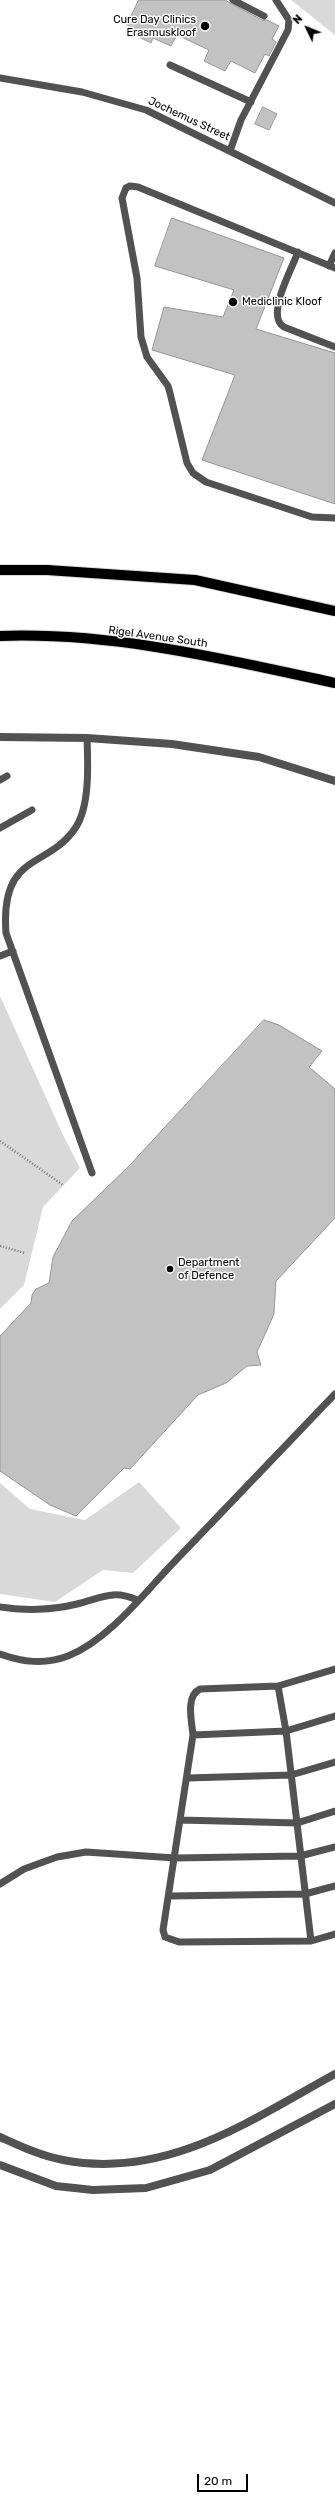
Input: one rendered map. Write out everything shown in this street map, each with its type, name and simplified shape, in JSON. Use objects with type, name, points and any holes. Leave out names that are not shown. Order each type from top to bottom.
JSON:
[{"type":"main road","points":[[0,570],[47,570],[195,580],[335,611]]},
{"type":"main road","name":"Rigel Avenue South","points":[[0,636],[38,635],[185,650],[335,683]]},
{"type":"street","points":[[0,737],[87,738],[172,744],[259,757],[335,781]]},
{"type":"street","points":[[0,2137],[32,2151],[62,2160],[94,2164],[142,2163],[200,2146],[335,2074]]},
{"type":"street","points":[[0,2165],[23,2175],[56,2186],[93,2190],[146,2188],[210,2170],[335,2104]]},
{"type":"lane","points":[[232,0],[264,16]]},
{"type":"lane","points":[[230,151],[241,120],[289,25],[287,13],[276,0]]},
{"type":"lane","points":[[170,65],[251,102]]},
{"type":"lane","name":"Jochemus Street","points":[[0,78],[82,92],[146,110],[335,203]]},
{"type":"lane","points":[[335,253],[332,267],[138,187],[130,186],[122,198],[137,278],[141,337],[147,358],[170,393],[187,463],[191,470],[206,482],[305,514],[325,519],[335,518]]},
{"type":"lane","points":[[298,252],[278,302],[276,318],[279,324],[284,327],[335,347]]},
{"type":"lane","points":[[87,738],[88,771],[81,818],[75,828],[52,848],[17,866],[3,888],[2,919],[92,1173]]},
{"type":"lane","points":[[0,828],[32,810]]},
{"type":"lane","points":[[0,956],[13,951]]},
{"type":"lane","points":[[0,1654],[23,1662],[46,1662],[68,1656],[92,1643],[137,1600],[335,1394]]},
{"type":"lane","points":[[0,1607],[45,1609],[77,1604],[101,1595],[124,1594],[137,1600]]},
{"type":"lane","points":[[335,1669],[278,1686],[196,1690],[191,1704],[193,1735],[170,1896],[163,1930],[165,1938],[179,1942],[311,1941],[335,1934]]},
{"type":"lane","points":[[278,1686],[286,1731],[311,1941]]},
{"type":"lane","points":[[193,1735],[286,1731],[335,1716]]},
{"type":"lane","points":[[187,1778],[291,1775],[335,1762]]},
{"type":"lane","points":[[181,1820],[297,1823],[335,1811]]},
{"type":"lane","points":[[0,1884],[24,1869],[50,1859],[86,1852],[175,1858],[300,1856],[335,1847]]},
{"type":"lane","points":[[170,1896],[305,1894],[335,1886]]},
{"type":"path","points":[[0,1141],[63,1185]]},
{"type":"path","points":[[0,1246],[25,1253]]},
{"type":"shaded area","points":[[291,0],[335,0],[335,35]]},
{"type":"shaded area","points":[[0,996],[63,1135],[80,1168],[43,1207],[24,1285],[0,1309]]},
{"type":"shaded area","points":[[139,1482],[181,1528],[133,1573],[103,1570],[55,1602],[0,1594],[0,1483],[30,1509],[85,1520]]},
{"type":"building","points":[[139,0],[225,0],[262,20],[267,20],[279,26],[272,39],[276,42],[269,56],[265,54],[255,73],[231,61],[225,71],[204,61],[209,50],[177,35],[171,46],[153,38],[151,43],[135,35],[138,30],[127,25]]},
{"type":"building","points":[[263,107],[277,114],[269,130],[255,124]]},
{"type":"building","points":[[172,218],[284,258],[256,329],[335,353],[335,504],[202,460],[235,375],[152,350],[164,307],[223,317],[234,290],[155,266]]},
{"type":"building","name":"Department of Defence","points":[[264,1020],[279,1025],[322,1051],[309,1067],[335,1089],[335,1218],[276,1281],[274,1314],[257,1352],[261,1365],[247,1366],[226,1383],[198,1395],[130,1469],[124,1468],[76,1516],[50,1505],[0,1471],[0,1336],[31,1303],[32,1295],[36,1289],[49,1283],[53,1257],[72,1221],[129,1166]]},
{"type":"place","name":"Cure Day Clinics Erasmuskloof","points":[[205,26]]},
{"type":"place","name":"Mediclinic Kloof","points":[[233,302]]},
{"type":"place","name":"Department of Defence","points":[[170,1269]]}]
